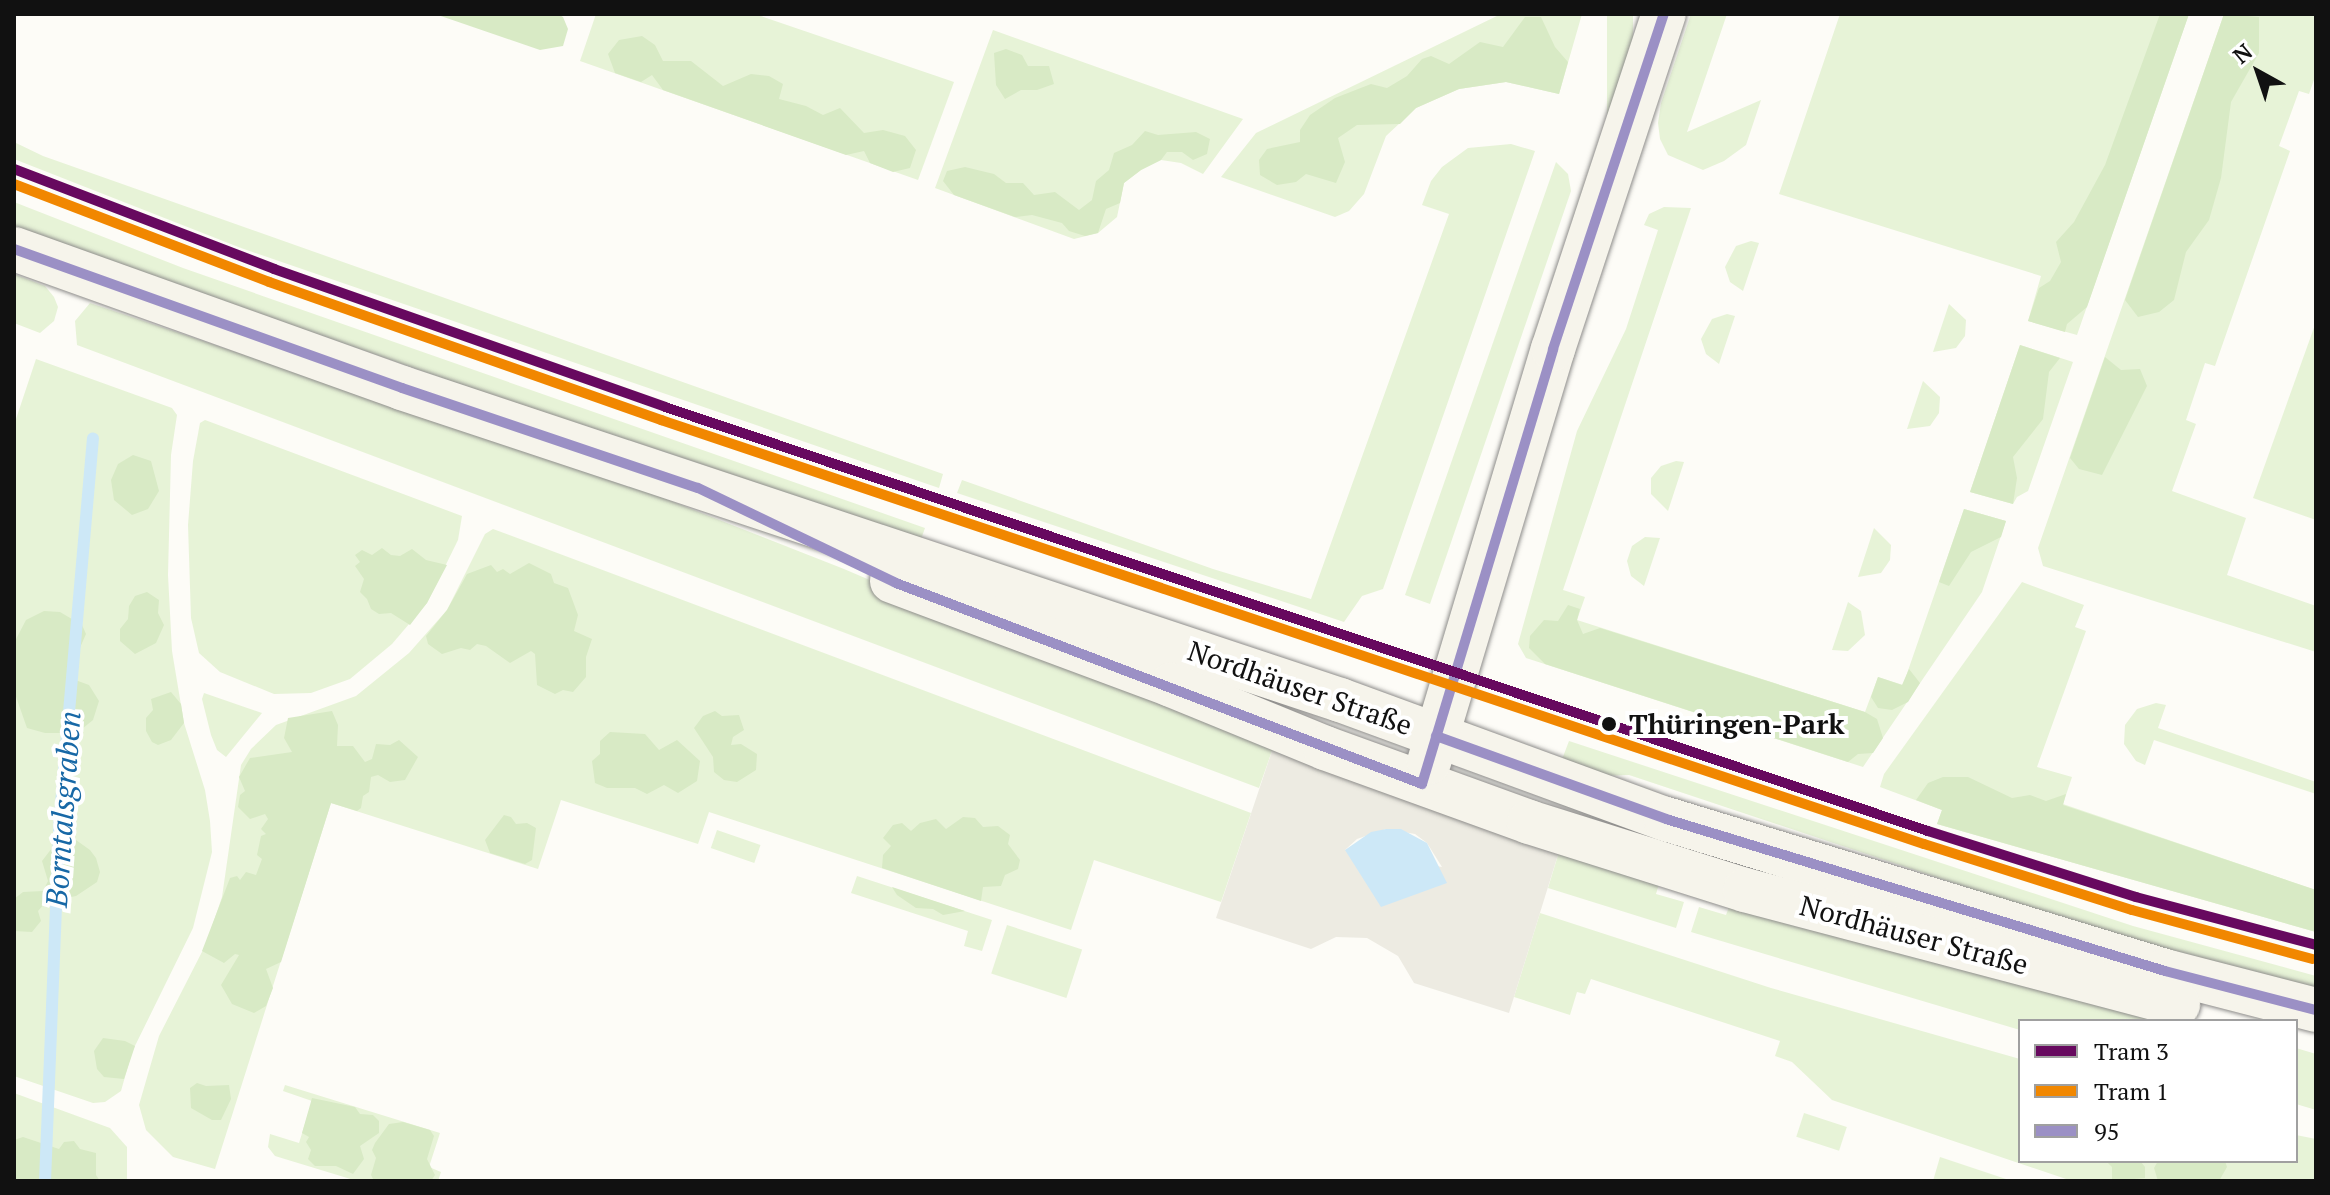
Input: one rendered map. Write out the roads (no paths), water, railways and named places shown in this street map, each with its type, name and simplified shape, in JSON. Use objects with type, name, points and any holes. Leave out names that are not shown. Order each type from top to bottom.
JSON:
[{"type":"main road","points":[[1422,784],[1548,363],[1664,14]]},
{"type":"main road","name":"Nordhäuser Straße","points":[[14,249],[402,388],[1175,643],[1666,819],[2165,971],[2316,1010]]},
{"type":"main road","name":"Nordhäuser Straße","points":[[698,488],[896,583],[1529,822],[1745,890],[2233,1019]]},
{"type":"water","points":[[1401,829],[1427,843],[1447,883],[1381,907],[1345,850],[1371,832]]},
{"type":"waterway","name":"Borntalsgraben","points":[[45,1181],[60,815],[93,438]]},
{"type":"tram line","name":"3","points":[[14,169],[274,269],[665,407],[1928,831],[2136,897],[2316,945]]},
{"type":"tram line","name":"1","points":[[14,184],[269,282],[661,420],[1924,844],[2132,910],[2312,959]]},
{"type":"place","name":"Thüringen-Park","points":[[1609,724]]}]
